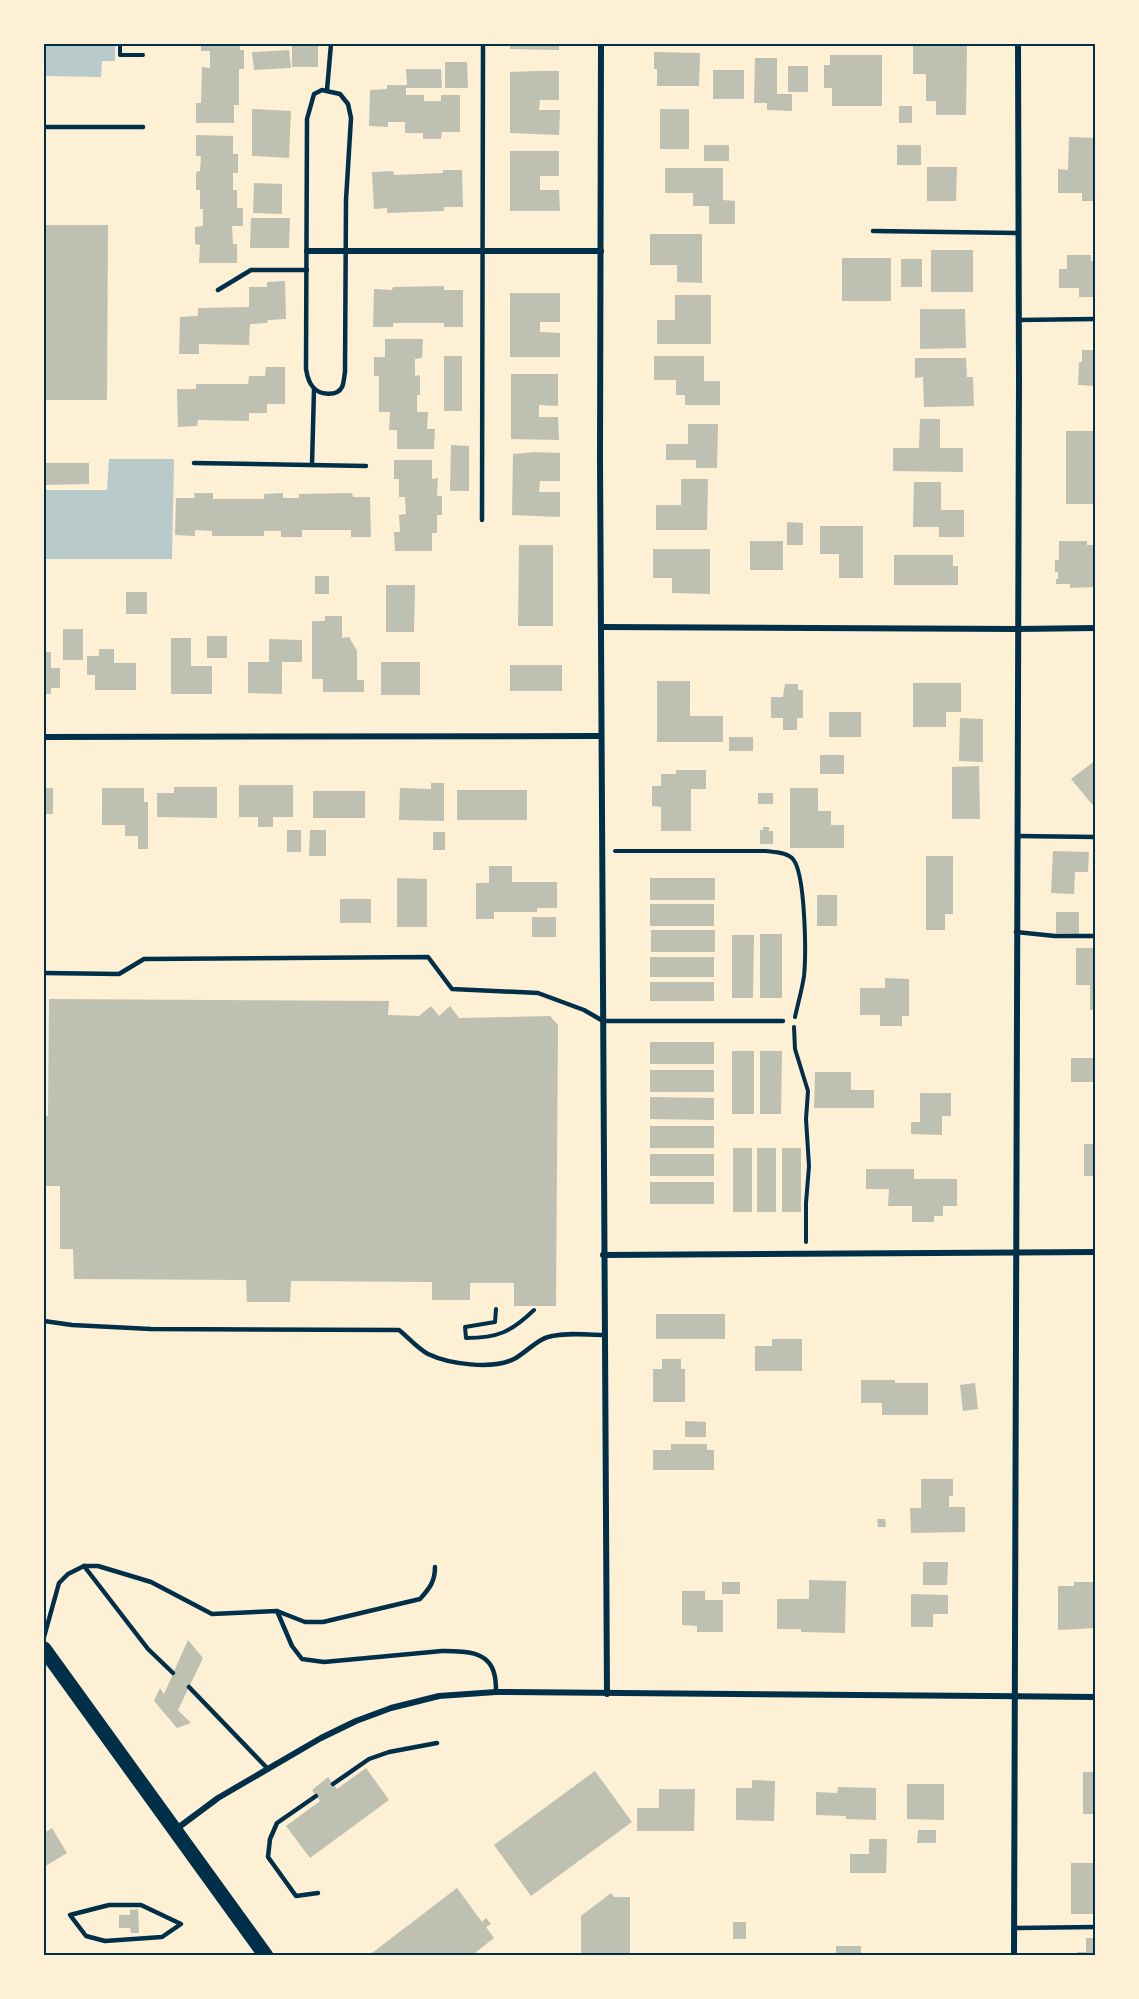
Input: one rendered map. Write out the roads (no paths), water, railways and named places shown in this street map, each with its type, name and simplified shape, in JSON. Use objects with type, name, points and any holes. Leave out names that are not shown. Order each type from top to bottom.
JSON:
[{"type":"highway","points":[[44,1649],[266,1956]]},
{"type":"street","points":[[602,44],[601,736],[607,1694]]},
{"type":"street","points":[[1014,1956],[1018,44]]},
{"type":"street","points":[[307,251],[601,251]]},
{"type":"street","points":[[601,627],[1017,630],[1095,628]]},
{"type":"street","points":[[44,737],[601,736]]},
{"type":"street","points":[[603,1255],[1095,1252]]},
{"type":"street","points":[[174,1831],[218,1798],[321,1738],[356,1721],[391,1708],[438,1696],[496,1692],[1095,1697]]},
{"type":"lane","points":[[327,90],[331,44]]},
{"type":"lane","points":[[482,520],[483,44]]},
{"type":"lane","points":[[312,465],[314,389],[306,369],[307,119],[314,94],[327,90],[340,94],[348,104],[351,118],[346,200],[345,372],[338,392],[324,394],[314,389]]},
{"type":"lane","points":[[44,127],[143,127]]},
{"type":"lane","points":[[873,231],[1018,233]]},
{"type":"lane","points":[[218,290],[251,270],[307,270]]},
{"type":"lane","points":[[1018,320],[1095,319]]},
{"type":"lane","points":[[194,463],[366,466]]},
{"type":"lane","points":[[1016,836],[1095,837]]},
{"type":"lane","points":[[1016,932],[1055,936],[1095,936]]},
{"type":"lane","points":[[44,973],[119,974],[144,959],[428,957],[452,989],[538,993],[584,1010],[603,1021],[783,1021]]},
{"type":"lane","points":[[44,1321],[72,1325],[151,1329],[399,1330],[426,1353],[451,1362],[475,1364],[510,1361],[545,1337],[604,1335]]},
{"type":"lane","points":[[84,1566],[148,1649],[173,1673]]},
{"type":"lane","points":[[44,1637],[59,1583],[68,1574],[84,1566],[98,1566],[151,1582],[212,1614],[277,1611],[305,1622],[323,1622],[420,1599],[435,1579],[435,1567]]},
{"type":"lane","points":[[277,1611],[292,1646],[302,1659],[324,1662],[442,1652],[469,1653],[485,1659],[492,1667],[495,1674],[496,1692]]},
{"type":"lane","points":[[189,1687],[268,1769]]},
{"type":"lane","points":[[333,1784],[369,1759],[388,1752],[437,1743]]},
{"type":"lane","points":[[316,1796],[277,1823],[270,1839],[268,1857],[297,1896],[318,1893]]},
{"type":"lane","points":[[109,1905],[141,1905],[181,1924],[162,1937],[105,1941],[86,1936],[70,1915],[109,1905]]},
{"type":"lane","points":[[1015,1928],[1095,1927]]}]
